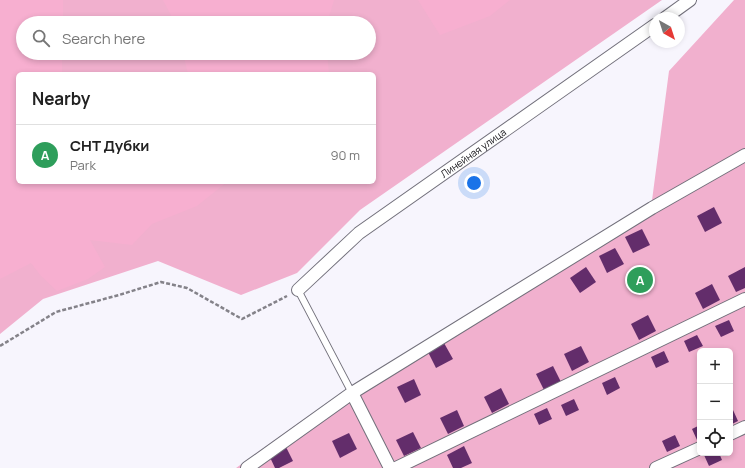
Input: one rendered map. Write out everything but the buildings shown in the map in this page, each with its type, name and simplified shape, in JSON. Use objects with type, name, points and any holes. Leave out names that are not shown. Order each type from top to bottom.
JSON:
[{"type":"street","points":[[673,12],[690,0]]},
{"type":"street","name":"Линейная улица","points":[[298,290],[360,233],[649,29]]},
{"type":"street","points":[[247,468],[352,392],[652,208],[745,155]]},
{"type":"street","points":[[396,468],[745,299]]},
{"type":"street","points":[[352,392],[390,468]]},
{"type":"street","points":[[733,432],[745,426]]},
{"type":"street","points":[[656,468],[697,449]]},
{"type":"lane","points":[[298,290],[352,392]]},
{"type":"path","points":[[0,346],[56,312],[160,282],[187,288],[242,319],[298,290]]},
{"type":"shaded area","points":[[0,0],[662,0],[360,210],[297,273],[241,295],[158,261],[43,299],[0,334]]},
{"type":"shaded area","points":[[0,0],[63,0],[63,16],[16,16],[16,60],[62,60],[62,72],[16,72],[16,184],[224,184],[197,206],[152,224],[132,245],[90,240],[105,267],[88,279],[57,291],[41,276],[31,263],[0,279]]},
{"type":"shaded area","points":[[163,0],[334,0],[329,16],[171,16]]},
{"type":"shaded area","points":[[418,0],[510,0],[490,16],[440,35]]},
{"type":"shaded area","points":[[734,0],[745,0],[745,468],[236,468],[310,415],[352,393],[651,208],[669,71]]},
{"type":"shaded area","points":[[185,60],[328,60],[329,72],[188,72]]},
{"type":"place","name":"СНТ Дубки","points":[[640,280]]}]
